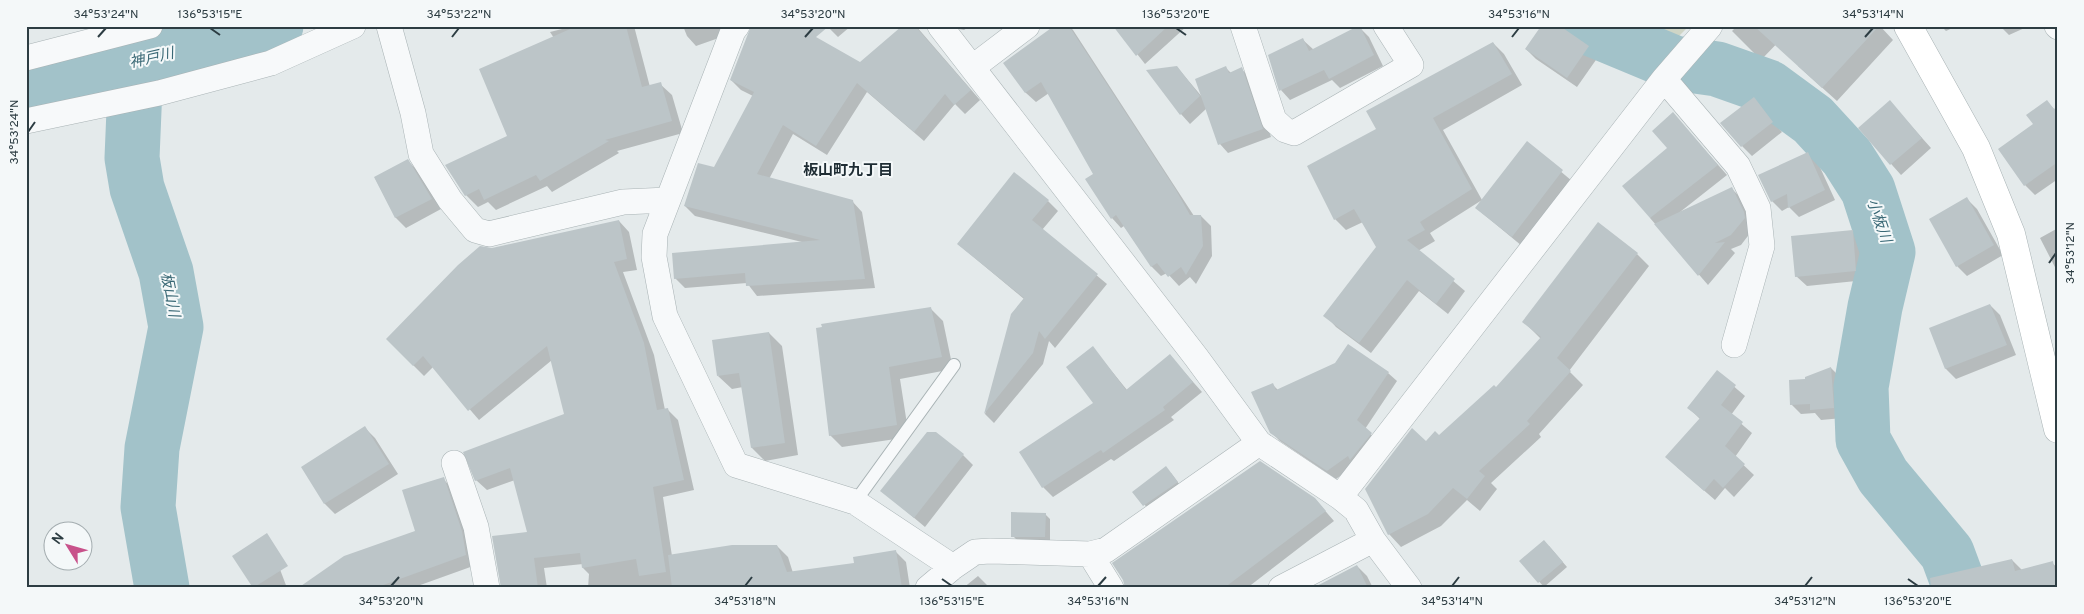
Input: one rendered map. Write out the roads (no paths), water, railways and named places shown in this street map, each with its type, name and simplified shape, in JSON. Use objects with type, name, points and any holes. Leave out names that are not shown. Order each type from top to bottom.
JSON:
[{"type":"street","points":[[26,58],[150,26]]},
{"type":"street","points":[[26,121],[159,93],[272,63],[352,26]]},
{"type":"street","points":[[389,26],[413,113],[421,154],[450,200],[476,230],[489,234],[623,202],[668,200]]},
{"type":"street","points":[[737,26],[733,31],[655,234],[654,257],[665,316],[736,465],[855,502],[953,567]]},
{"type":"street","points":[[940,26],[1196,357],[1259,444],[1340,496],[1356,510],[1373,540],[1409,588]]},
{"type":"street","points":[[973,67],[1027,26]]},
{"type":"street","points":[[1244,26],[1274,120],[1284,130],[1294,134],[1411,65],[1386,26]]},
{"type":"street","points":[[1908,26],[1976,148],[2011,234],[2058,429]]},
{"type":"street","points":[[1340,496],[1664,79],[1702,35]]},
{"type":"street","points":[[1664,79],[1738,166],[1758,208],[1762,246],[1734,345]]},
{"type":"street","points":[[928,588],[975,552],[1090,554],[1106,550],[1259,444]]},
{"type":"street","points":[[454,463],[476,527],[487,588]]},
{"type":"street","points":[[1282,588],[1373,540]]},
{"type":"street","points":[[1090,554],[1110,588]]},
{"type":"lane","points":[[855,502],[954,365]]},
{"type":"waterway","name":"神戸川","points":[[26,89],[252,36],[276,26]]},
{"type":"waterway","name":"小板川","points":[[1585,26],[1674,63],[1717,69],[1768,87],[1813,120],[1847,157],[1868,190],[1888,252],[1875,307],[1861,387],[1863,440],[1883,476],[1947,553],[1960,588]]},
{"type":"waterway","name":"板山川","points":[[136,63],[132,158],[137,188],[166,272],[176,327],[152,448],[148,507],[162,588]]},
{"type":"district","name":"板山町九丁目","points":[[848,171]]}]
